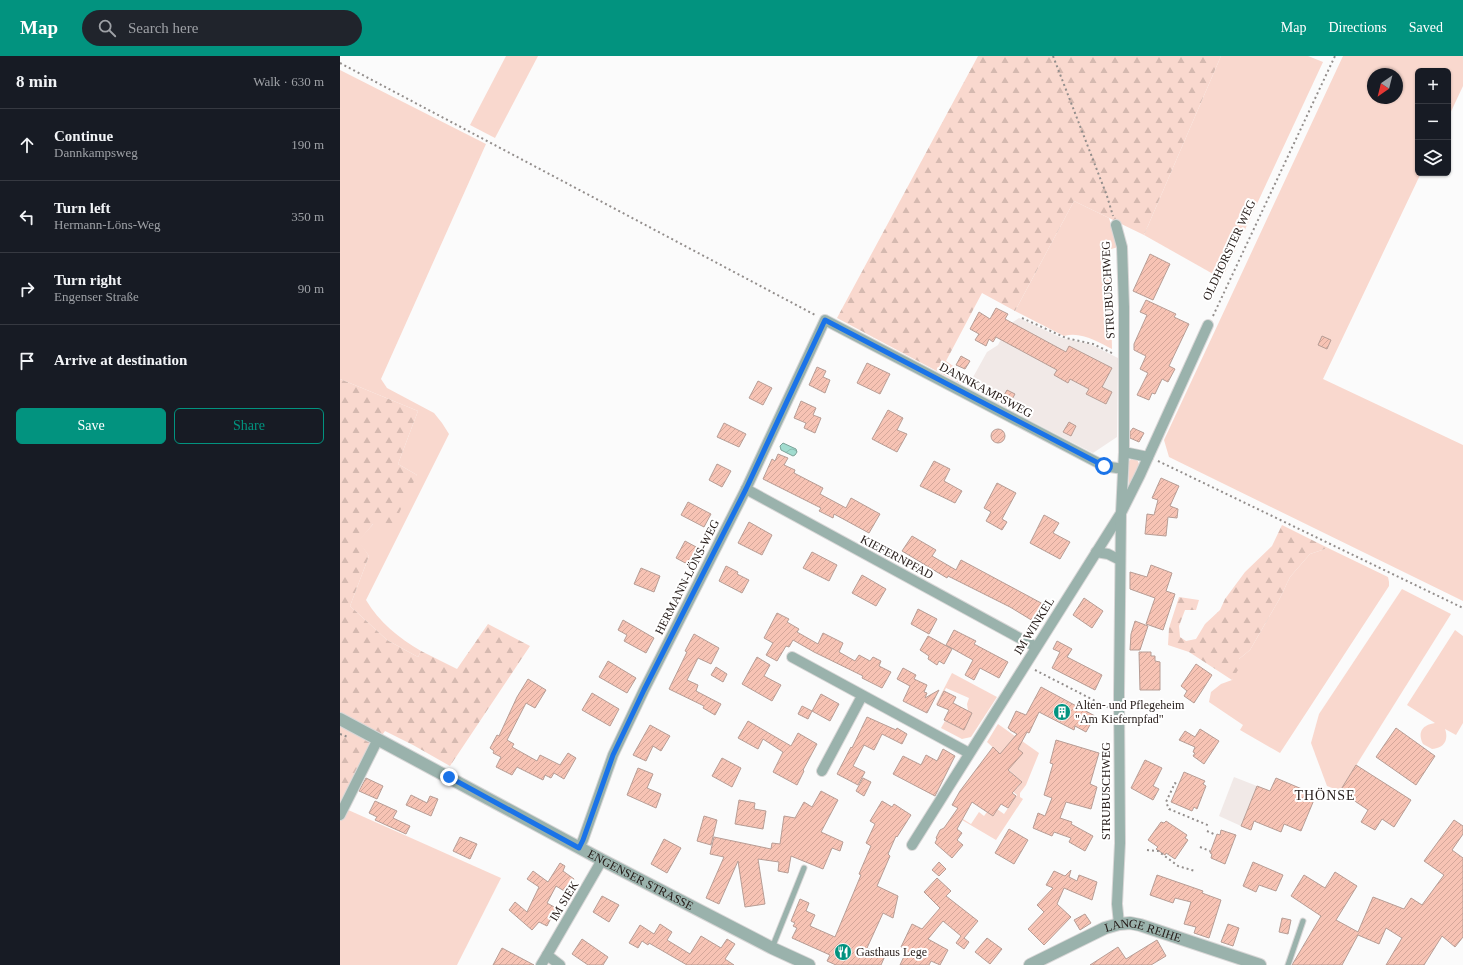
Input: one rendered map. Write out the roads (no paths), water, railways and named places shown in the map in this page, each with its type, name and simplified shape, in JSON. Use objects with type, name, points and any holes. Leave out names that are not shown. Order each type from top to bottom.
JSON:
[{"type":"street","name":"STRUBUSCHWEG","points":[[1116,225],[1122,247],[1124,307],[1124,452]]},
{"type":"street","name":"DANNKAMPSWEG","points":[[825,320],[1104,466],[1123,468]]},
{"type":"street","name":"HERMANN-LÖNS-WEG","points":[[579,848],[613,755],[644,690],[746,489],[825,320]]},
{"type":"street","points":[[1123,468],[1124,452],[1148,456],[1208,325]]},
{"type":"street","name":"STRUBUSCHWEG","points":[[1121,513],[1148,456]]},
{"type":"street","name":"STRUBUSCHWEG","points":[[1119,924],[1117,904],[1120,842],[1120,560],[1123,468]]},
{"type":"street","name":"KIEFERNPFAD","points":[[746,489],[1036,647]]},
{"type":"street","name":"IM WINKEL","points":[[912,845],[969,752],[1121,513]]},
{"type":"street","points":[[1096,552],[1108,554],[1120,560]]},
{"type":"street","points":[[792,657],[862,696],[969,752]]},
{"type":"street","points":[[822,771],[862,696]]},
{"type":"street","name":"ENGENSER STRASSE","points":[[340,719],[579,848],[772,948],[808,965]]},
{"type":"street","points":[[340,815],[378,739]]},
{"type":"street","name":"IM SIEK","points":[[541,965],[602,860]]},
{"type":"street","name":"LANGE REIHE","points":[[1030,965],[1105,928],[1130,923],[1260,965]]},
{"type":"street","points":[[547,955],[560,965]]},
{"type":"lane","points":[[772,948],[804,868]]},
{"type":"lane","points":[[1288,965],[1303,921]]},
{"type":"water","points":[[783,443],[796,449],[797,452],[795,455],[793,456],[781,450],[780,446]]},
{"type":"place","name":"Alten- und Pflegeheim \"Am Kiefernpfad\"","points":[[1062,712]]},
{"type":"place","name":"Gasthaus Lege","points":[[843,952]]},
{"type":"district","name":"THÖNSE","points":[[1325,795]]}]
